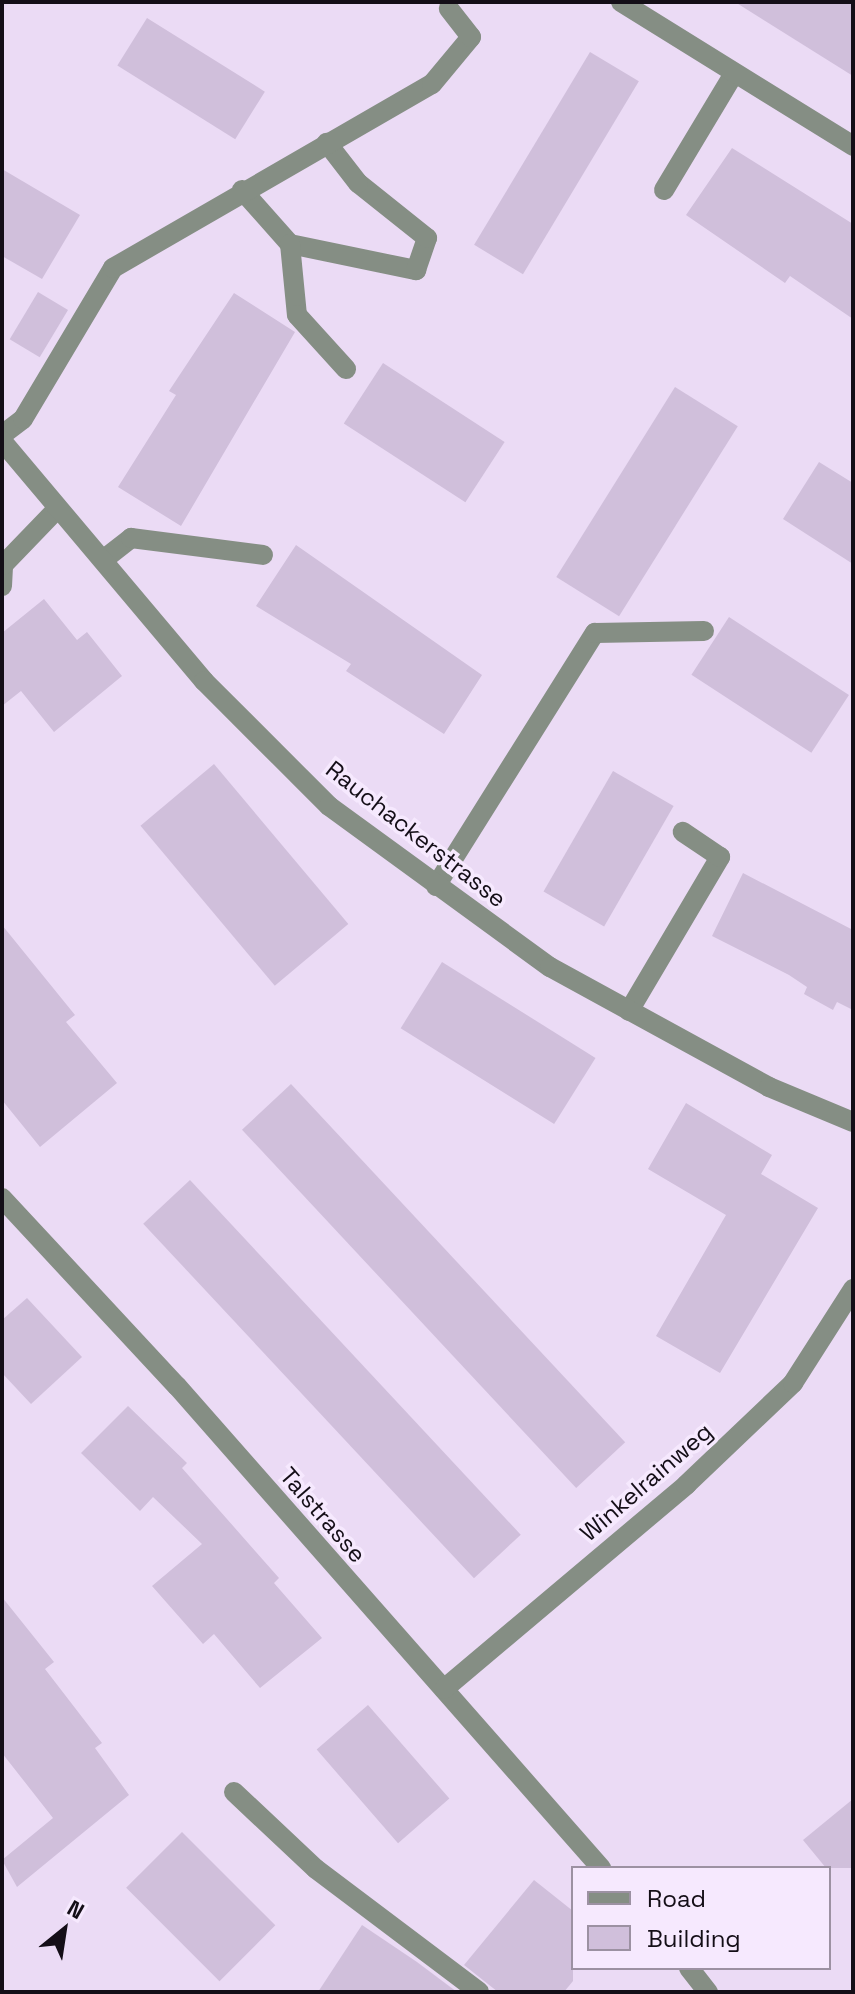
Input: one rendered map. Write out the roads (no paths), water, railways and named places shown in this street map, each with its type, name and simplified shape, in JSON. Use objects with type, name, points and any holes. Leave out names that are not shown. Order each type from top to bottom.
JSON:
[{"type":"street","points":[[621,2],[733,75],[853,146]]},
{"type":"street","points":[[2,438],[23,419],[113,268],[242,190],[432,84],[471,37],[449,9]]},
{"type":"street","points":[[664,190],[733,75]]},
{"type":"street","points":[[290,244],[416,270],[427,238],[358,183],[327,143]]},
{"type":"street","points":[[242,190],[290,244],[297,315],[346,369]]},
{"type":"street","name":"Rauchackerstrasse","points":[[2,438],[204,681],[329,806],[550,967],[769,1087],[853,1122]]},
{"type":"street","points":[[2,586],[3,565],[58,508]]},
{"type":"street","points":[[103,560],[131,538],[263,555]]},
{"type":"street","points":[[436,886],[595,633],[704,631]]},
{"type":"street","points":[[629,1011],[720,857],[683,832]]},
{"type":"street","name":"Talstrasse","points":[[2,1198],[599,1866]]},
{"type":"street","name":"Winkelrainweg","points":[[444,1689],[686,1485],[793,1383],[853,1289]]},
{"type":"street","points":[[234,1792],[316,1869],[479,1992]]},
{"type":"street","points":[[691,1970],[708,1992]]}]
